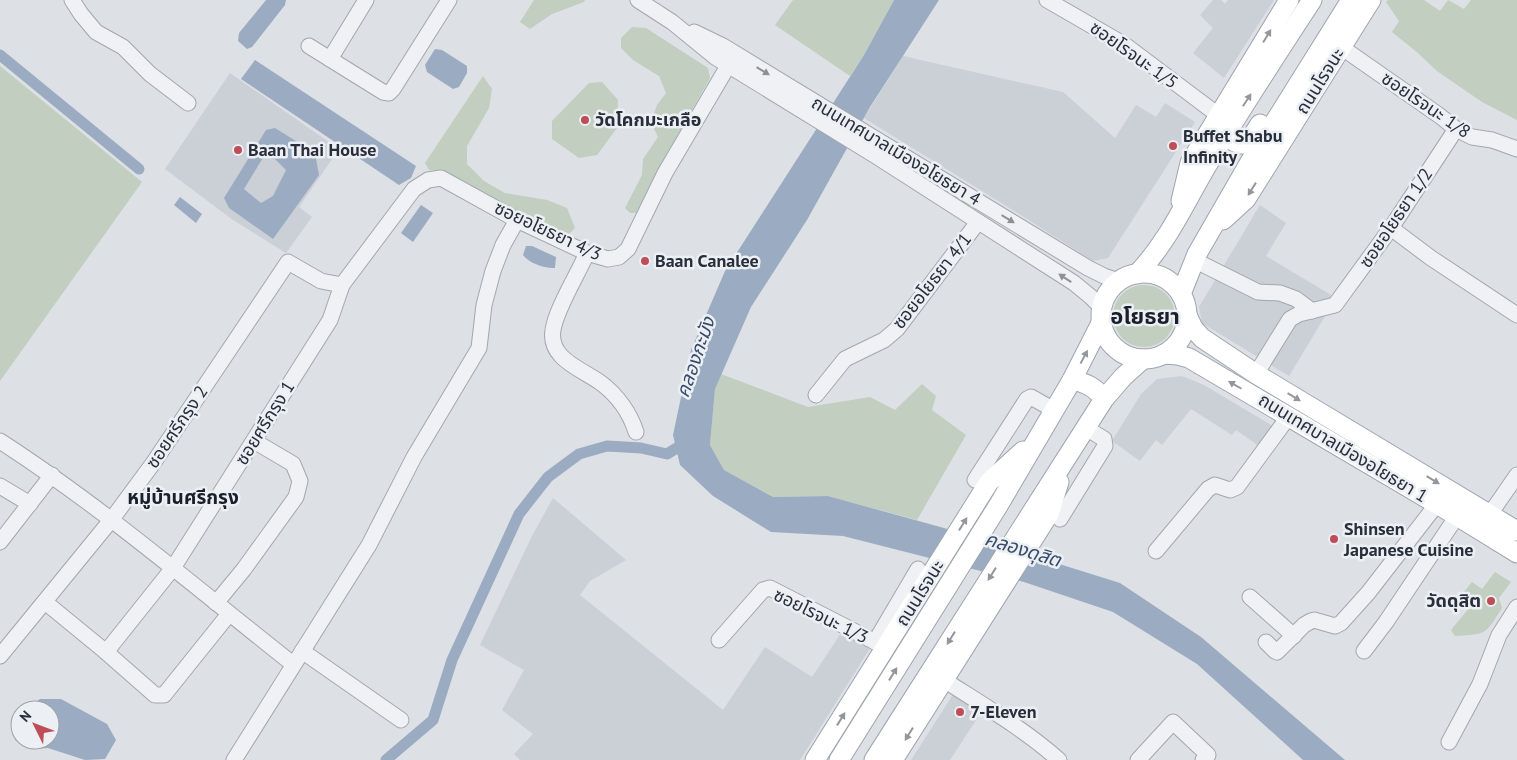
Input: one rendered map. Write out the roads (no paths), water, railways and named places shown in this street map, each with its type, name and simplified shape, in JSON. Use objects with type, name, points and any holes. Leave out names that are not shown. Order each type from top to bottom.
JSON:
[{"type":"main road","points":[[1178,219],[1190,164],[1218,115],[1290,0]]},
{"type":"main road","points":[[1137,274],[1151,259],[1178,219],[1226,134],[1312,0]]},
{"type":"main road","name":"ถนนโรจนะ","points":[[1181,294],[1194,260],[1254,155],[1351,0]]},
{"type":"main road","name":"ถนนโรจนะ","points":[[1211,230],[1246,199],[1371,0]]},
{"type":"main road","points":[[1226,134],[1238,144],[1247,143],[1304,60],[1333,30]]},
{"type":"main road","points":[[1148,273],[1158,275],[1175,286],[1187,308],[1187,315],[1186,327],[1174,347],[1164,354],[1143,359],[1124,354],[1115,348],[1106,335],[1102,314],[1108,293],[1119,281],[1137,274],[1148,273]]},
{"type":"main road","name":"ถนนโรจนะ","points":[[839,760],[998,506],[1072,380],[1102,314]]},
{"type":"main road","name":"ถนนเทศบาลเมืองอโยธยา 1","points":[[1187,315],[1193,328],[1202,338],[1256,374],[1517,531]]},
{"type":"main road","name":"ถนนเทศบาลเมืองอโยธยา 1","points":[[1164,354],[1189,358],[1517,553]]},
{"type":"main road","points":[[874,760],[985,600],[1033,525],[1068,455],[1104,399],[1123,377],[1143,359]]},
{"type":"main road","points":[[1072,380],[1084,382],[1098,390],[1104,399]]},
{"type":"main road","name":"ถนนโรจนะ","points":[[815,760],[924,572],[989,482],[1038,437]]},
{"type":"main road","points":[[893,760],[944,680],[985,600]]},
{"type":"street","points":[[72,0],[96,32],[123,47],[150,74],[188,104]]},
{"type":"street","points":[[330,59],[366,0]]},
{"type":"street","points":[[308,46],[383,92],[389,93],[393,90],[449,0]]},
{"type":"street","name":"ถนนเทศบาลเมืองอโยธยา 4","points":[[638,0],[672,22],[723,46],[731,60],[880,150],[1088,268],[1119,281]]},
{"type":"street","name":"ซอยโรจนะ 1/5","points":[[1047,0],[1125,45],[1218,115]]},
{"type":"street","name":"ซอยโรจนะ 1/8","points":[[1341,47],[1456,129],[1472,137],[1492,140],[1517,149]]},
{"type":"street","name":"ซอยอโยธยา 4/3","points":[[342,285],[414,189],[428,180],[441,178],[517,220],[588,253],[608,259],[619,257],[628,249],[665,173],[731,60]]},
{"type":"street","name":"ซอยอโยธยา 1/2","points":[[1312,311],[1335,306],[1391,228],[1456,129]]},
{"type":"street","name":"ถนนเทศบาลเมืองอโยธยา 4","points":[[880,150],[978,222],[1074,283],[1091,297],[1102,314]]},
{"type":"street","points":[[234,760],[369,545],[414,456],[479,348],[484,305],[493,271],[503,245],[517,220]]},
{"type":"street","name":"ซอยอโยธยา 4/1","points":[[816,395],[845,359],[884,340],[897,329],[978,222]]},
{"type":"street","points":[[1391,228],[1431,258],[1517,315]]},
{"type":"street","points":[[588,253],[558,314],[552,331],[553,344],[558,353],[567,362],[601,383],[616,396],[628,414],[636,432]]},
{"type":"street","points":[[1194,260],[1258,292],[1280,293],[1296,299],[1312,311]]},
{"type":"street","name":"ซอยศรีกรุง 2","points":[[0,656],[112,519],[154,462],[288,262],[321,281],[342,285]]},
{"type":"street","name":"ซอยศรีกรุง 1","points":[[106,652],[173,568],[330,320],[342,285]]},
{"type":"street","points":[[1256,374],[1290,320],[1299,314],[1312,311]]},
{"type":"street","points":[[975,480],[1027,399],[1031,397],[1054,410]]},
{"type":"street","points":[[1156,551],[1208,489],[1215,485],[1230,490],[1237,487],[1289,416]]},
{"type":"street","points":[[1060,519],[1105,446],[1106,442],[1104,439],[1086,428]]},
{"type":"street","points":[[0,441],[52,475],[112,519],[289,661]]},
{"type":"street","points":[[216,603],[244,569],[296,497],[300,481],[293,464],[254,441]]},
{"type":"street","points":[[0,542],[52,475]]},
{"type":"street","points":[[1490,514],[1517,475]]},
{"type":"street","points":[[0,486],[30,504]]},
{"type":"street","points":[[1266,642],[1277,652],[1310,621],[1314,620],[1335,626],[1341,623],[1368,593],[1437,504]]},
{"type":"street","points":[[1364,651],[1386,622],[1457,516]]},
{"type":"street","name":"ซอยโรจนะ 1/3","points":[[719,640],[763,590],[770,588],[880,645]]},
{"type":"street","points":[[1250,597],[1294,636]]},
{"type":"street","points":[[45,602],[106,652],[155,696],[164,695],[229,614]]},
{"type":"street","points":[[1449,742],[1480,684],[1499,635],[1517,607]]},
{"type":"street","points":[[302,651],[401,720]]},
{"type":"street","points":[[944,680],[1020,730],[1059,760]]},
{"type":"street","points":[[1138,760],[1173,722],[1208,755],[1203,760]]},
{"type":"water","points":[[266,0],[286,0],[285,5],[252,47],[247,49],[238,41],[239,33]]},
{"type":"water","points":[[894,0],[939,0],[870,107],[807,220],[751,307],[715,389],[710,445],[724,470],[773,497],[828,496],[944,528],[1120,583],[1201,637],[1345,760],[1303,760],[1197,664],[1113,612],[1024,582],[843,536],[771,532],[713,496],[680,465],[673,435],[691,350],[725,271],[864,55]]},
{"type":"water","points":[[435,49],[442,50],[467,66],[467,73],[459,87],[453,89],[427,72],[425,65]]},
{"type":"water","points":[[255,60],[416,166],[411,178],[399,185],[241,79]]},
{"type":"water","points":[[275,128],[315,153],[319,175],[273,239],[229,208],[224,198],[266,130]],"holes":[[[264,156],[275,159],[286,170],[273,196],[261,203],[244,189]]]},
{"type":"water","points":[[180,197],[202,214],[196,223],[174,205]]},
{"type":"water","points":[[421,205],[433,213],[413,242],[401,233]]},
{"type":"water","points":[[526,246],[532,246],[556,257],[555,268],[529,261],[523,255]]},
{"type":"water","points":[[61,699],[107,724],[116,740],[105,759],[85,760],[54,750],[60,750],[60,700],[39,700]]},
{"type":"waterway","points":[[0,55],[139,169]]},
{"type":"waterway","name":"คลองกะมัง","points":[[386,760],[433,720],[452,660],[519,514],[548,477],[579,454],[607,446],[641,448],[667,454],[688,441]]},
{"type":"place","name":"วัดโคกมะเกลือ","points":[[585,120]]},
{"type":"place","name":"Buffet Shabu Infinity","points":[[1173,146]]},
{"type":"place","name":"Baan Thai House","points":[[238,150]]},
{"type":"place","name":"Baan Canalee","points":[[645,261]]},
{"type":"place","name":"Shinsen Japanese Cuisine","points":[[1334,539]]},
{"type":"place","name":"วัดดุสิต","points":[[1491,601]]},
{"type":"place","name":"7-Eleven","points":[[960,712]]},
{"type":"district","name":"อโยธยา","points":[[1145,316]]},
{"type":"district","name":"หมู่บ้านศรีกรุง","points":[[183,497]]},
{"type":"water label","name":"คลองดุสิต","points":[[1023,549]]}]
